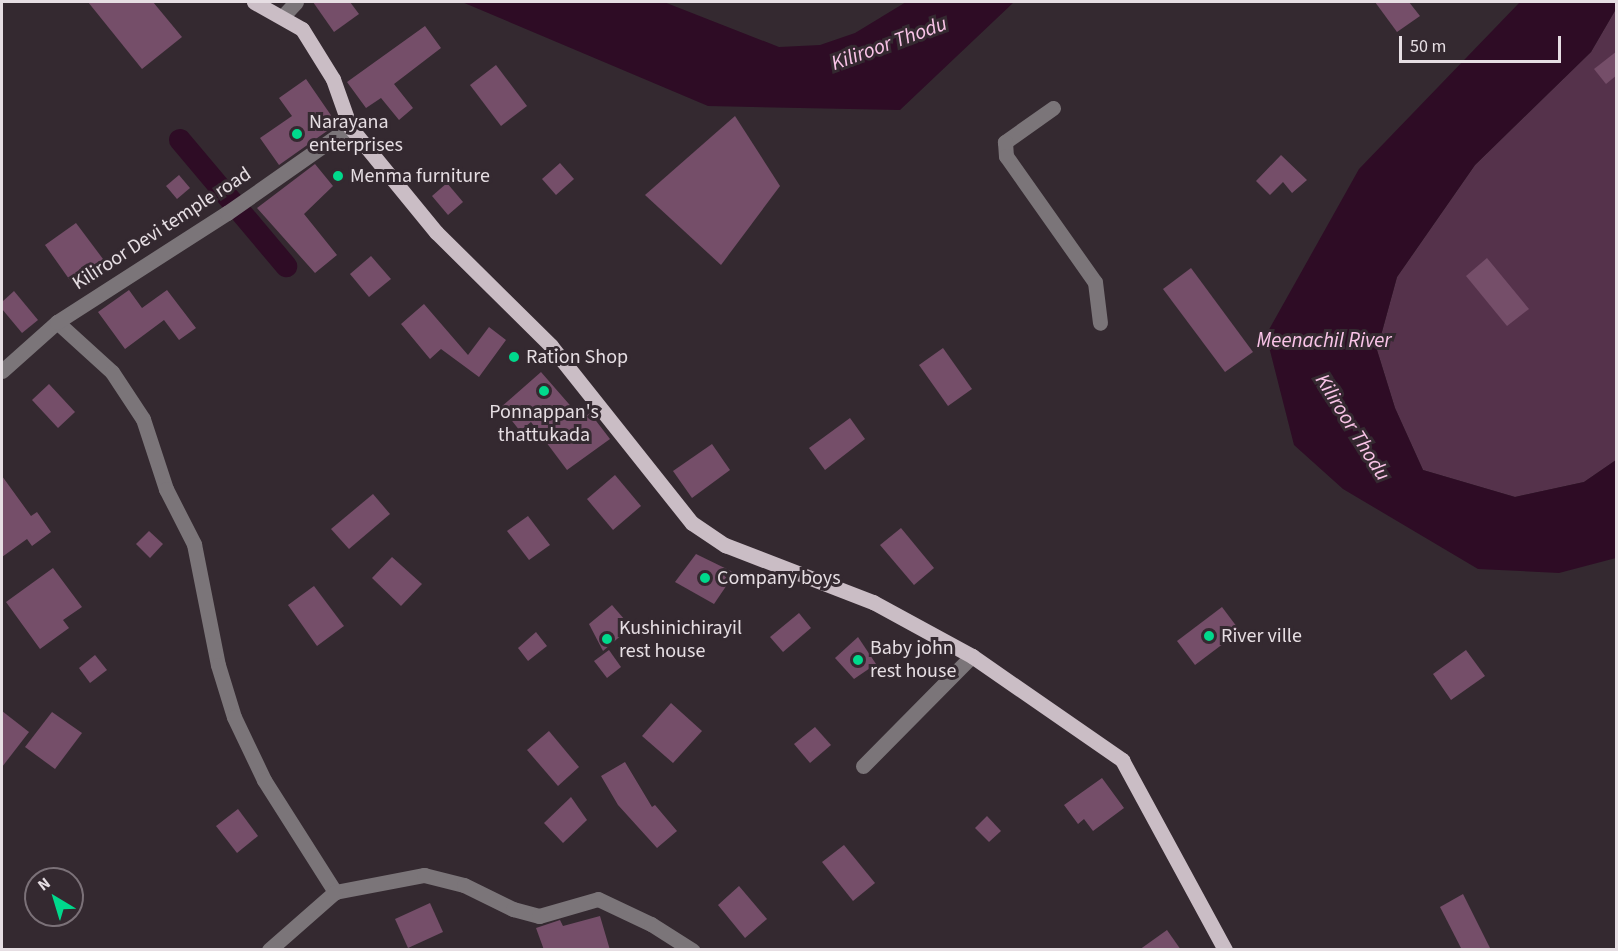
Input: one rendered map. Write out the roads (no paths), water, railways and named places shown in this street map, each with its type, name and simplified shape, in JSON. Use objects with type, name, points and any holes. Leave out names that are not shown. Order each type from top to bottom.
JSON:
[{"type":"main road","points":[[254,2],[283,16],[302,29],[333,79],[350,127],[436,232],[551,346],[692,523],[725,545],[873,602],[972,656],[1122,760],[1225,950]]},
{"type":"street","points":[[283,16],[296,2]]},
{"type":"street","points":[[1053,108],[1005,142],[1006,156],[1095,282],[1100,323]]},
{"type":"street","name":"Kiliroor Devi temple road","points":[[2,371],[57,322],[227,213],[350,127]]},
{"type":"street","points":[[57,322],[112,372],[143,419],[166,489],[194,544],[218,665],[234,717],[264,780],[335,891]]},
{"type":"street","points":[[862,766],[972,656]]},
{"type":"street","points":[[269,950],[335,891],[424,875],[464,885],[513,909],[539,916],[598,899],[651,924],[692,950]]},
{"type":"water","name":"Kiliroor Thodu","points":[[462,2],[664,2],[779,47],[820,45],[855,33],[906,2],[1014,2],[900,110],[708,106]]},
{"type":"water","name":"Meenachil River","points":[[1520,2],[1616,2],[1616,9],[1591,52],[1475,165],[1397,277],[1377,350],[1395,408],[1423,470],[1515,497],[1584,482],[1616,460],[1616,558],[1559,573],[1478,569],[1343,489],[1294,445],[1266,335],[1359,169]]},
{"type":"waterway","points":[[180,140],[286,266]]},
{"type":"place","name":"Narayana enterprises","points":[[297,134]]},
{"type":"place","name":"Menma furniture","points":[[338,176]]},
{"type":"place","name":"Ration Shop","points":[[514,357]]},
{"type":"place","name":"Ponnappan's thattukada","points":[[544,391]]},
{"type":"place","name":"Company boys","points":[[705,578]]},
{"type":"place","name":"River ville","points":[[1209,636]]},
{"type":"place","name":"Kushinichirayil rest house","points":[[607,639]]},
{"type":"place","name":"Baby john rest house","points":[[858,660]]}]
